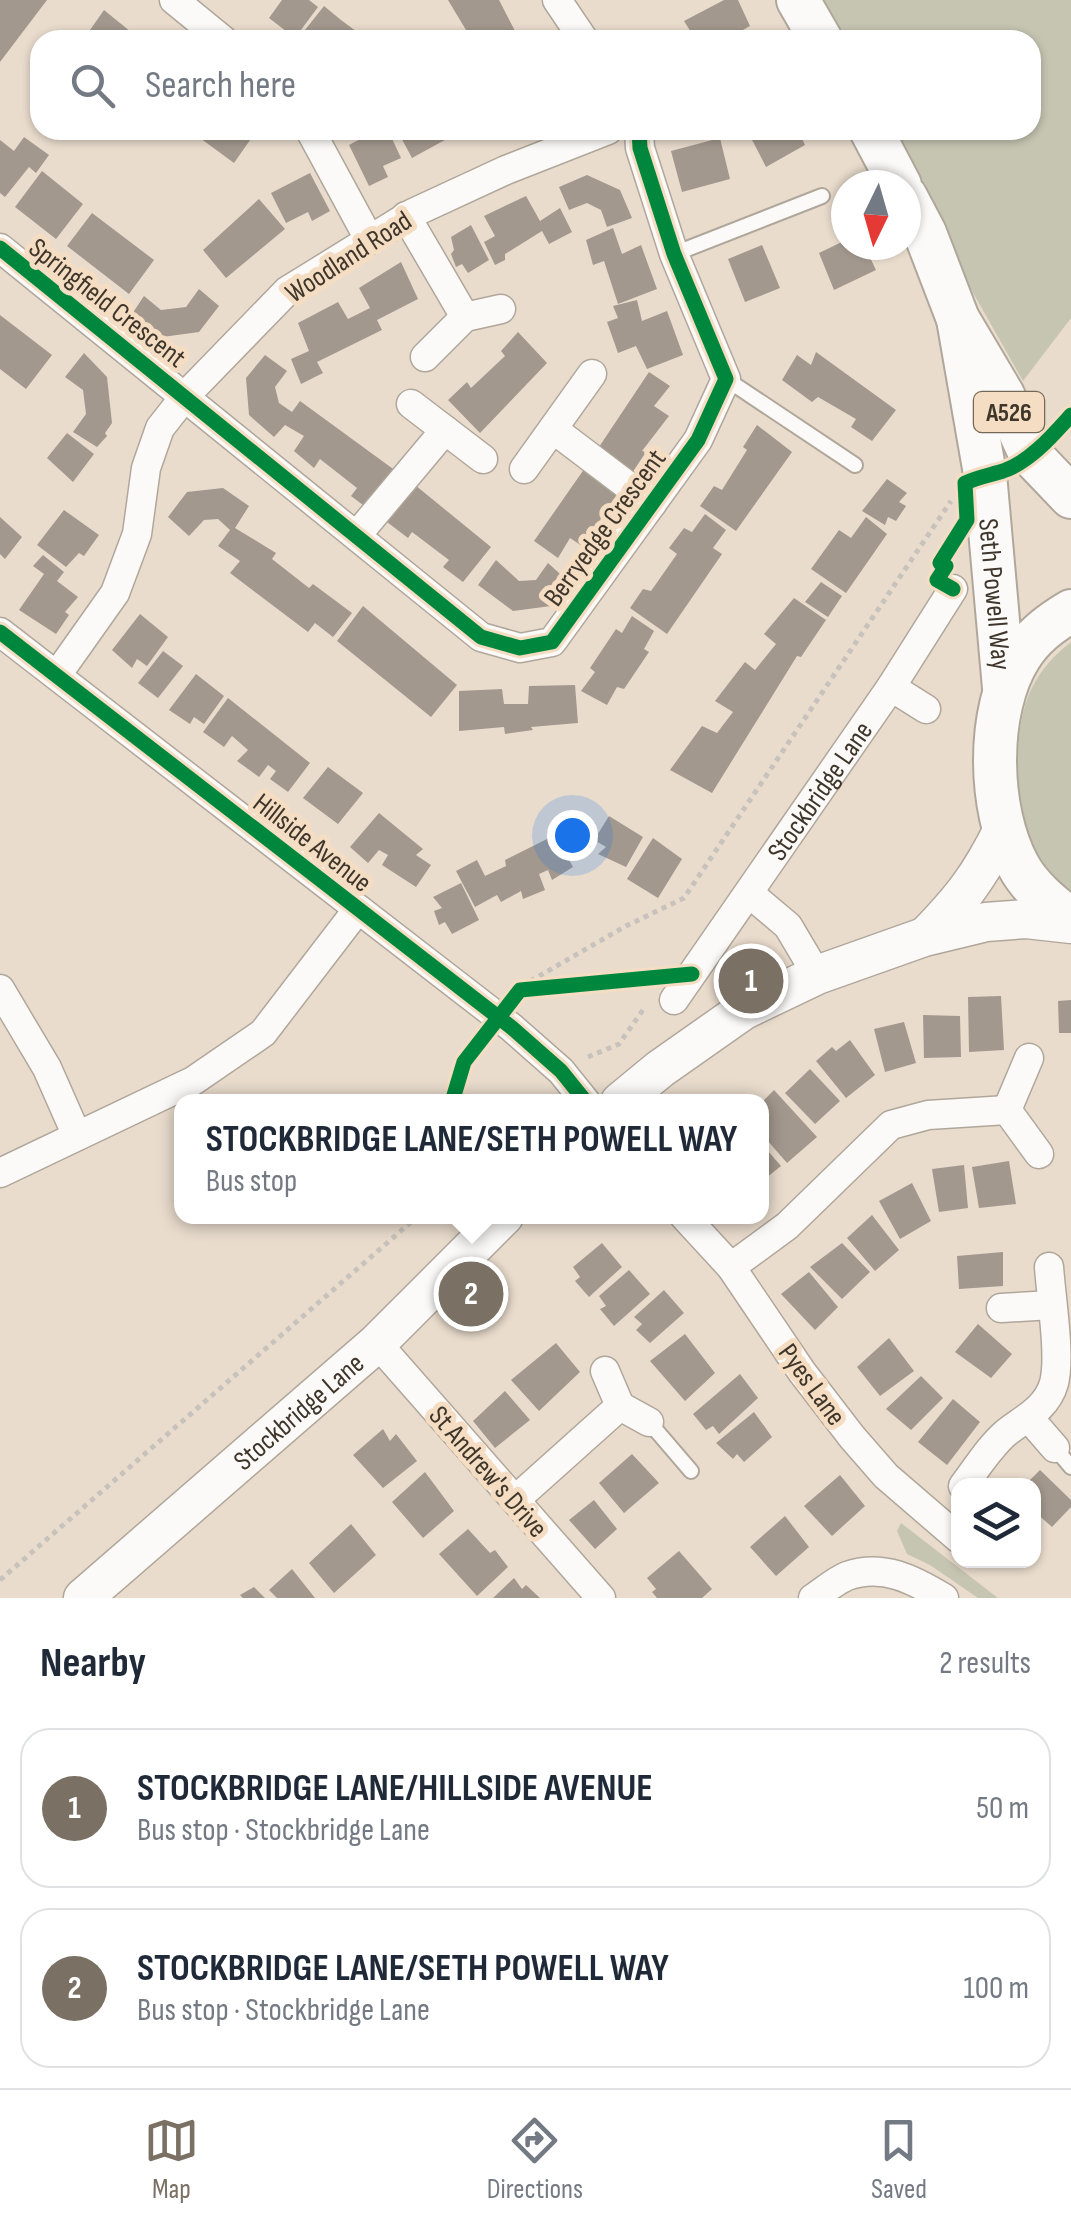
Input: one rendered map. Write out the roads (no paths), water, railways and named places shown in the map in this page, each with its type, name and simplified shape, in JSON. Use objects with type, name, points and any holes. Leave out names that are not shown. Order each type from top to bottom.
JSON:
[{"type":"main road","points":[[798,0],[815,30]]},
{"type":"main road","points":[[876,140],[892,170]]},
{"type":"main road","name":"Seth Powell Way","points":[[921,225],[958,319],[1003,394],[1030,454],[1071,498]]},
{"type":"main road","name":"Seth Powell Way","points":[[958,319],[1004,688]]},
{"type":"main road","name":"A526","points":[[1071,611],[1042,630],[1020,656],[1004,688],[996,788],[1003,829],[1018,868],[1042,897],[1071,922]]},
{"type":"main road","points":[[924,938],[962,900],[982,872],[1003,829]]},
{"type":"main road","points":[[630,1094],[744,1010],[817,974],[986,922],[1071,922]]},
{"type":"main road","name":"Stockbridge Lane","points":[[83,1598],[377,1344],[496,1224]]},
{"type":"street","points":[[174,0],[212,30]]},
{"type":"street","points":[[557,0],[577,30]]},
{"type":"street","points":[[315,140],[369,239]]},
{"type":"street","name":"Woodland Road","points":[[57,676],[115,593],[137,534],[146,468],[160,428],[186,395],[287,291],[406,216],[582,140]]},
{"type":"street","points":[[640,140],[674,254],[726,379]]},
{"type":"street","points":[[406,216],[464,317]]},
{"type":"street","name":"Springfield Crescent","points":[[0,248],[186,395]]},
{"type":"street","points":[[424,357],[464,317],[500,310]]},
{"type":"street","points":[[524,469],[592,374]]},
{"type":"street","name":"Berryedge Crescent","points":[[186,395],[482,637],[520,648],[552,642],[698,440],[726,379]]},
{"type":"street","points":[[411,404],[483,459]]},
{"type":"street","points":[[553,429],[652,504]]},
{"type":"street","points":[[357,536],[445,430]]},
{"type":"street","name":"Stockbridge Lane","points":[[674,1000],[891,687],[953,589]]},
{"type":"street","name":"Hillside Avenue","points":[[0,632],[487,1009],[561,1072],[579,1094]]},
{"type":"street","points":[[891,687],[926,709]]},
{"type":"street","points":[[748,893],[788,926],[817,974]]},
{"type":"street","points":[[0,1174],[193,1080],[263,1032],[358,909]]},
{"type":"street","points":[[0,989],[48,1068],[76,1136]]},
{"type":"street","points":[[1007,1110],[1029,1058]]},
{"type":"street","points":[[1007,1110],[1039,1154]]},
{"type":"street","points":[[731,1267],[787,1226],[891,1125],[928,1115],[1007,1110]]},
{"type":"street","name":"Pyes Lane","points":[[691,1224],[731,1267],[802,1372],[852,1437],[886,1476],[951,1532]]},
{"type":"street","points":[[968,1478],[1005,1433],[1029,1418],[1054,1385],[1050,1267]]},
{"type":"street","points":[[1001,1308],[1052,1305]]},
{"type":"street","name":"St Andrew's Drive","points":[[377,1344],[601,1598]]},
{"type":"street","points":[[605,1370],[620,1406],[649,1422]]},
{"type":"street","points":[[516,1500],[620,1406]]},
{"type":"street","points":[[1029,1418],[1063,1458]]},
{"type":"street","points":[[936,1518],[951,1499]]},
{"type":"street","points":[[813,1598],[847,1576],[880,1572],[908,1576],[944,1598]]},
{"type":"lane","points":[[674,254],[822,196]]},
{"type":"lane","points":[[726,379],[856,465]]},
{"type":"lane","points":[[649,1422],[691,1471]]},
{"type":"place","name":"STOCKBRIDGE LANE/HILLSIDE AVENUE","points":[[751,981]]},
{"type":"place","name":"STOCKBRIDGE LANE/SETH POWELL WAY","points":[[471,1294]]}]
